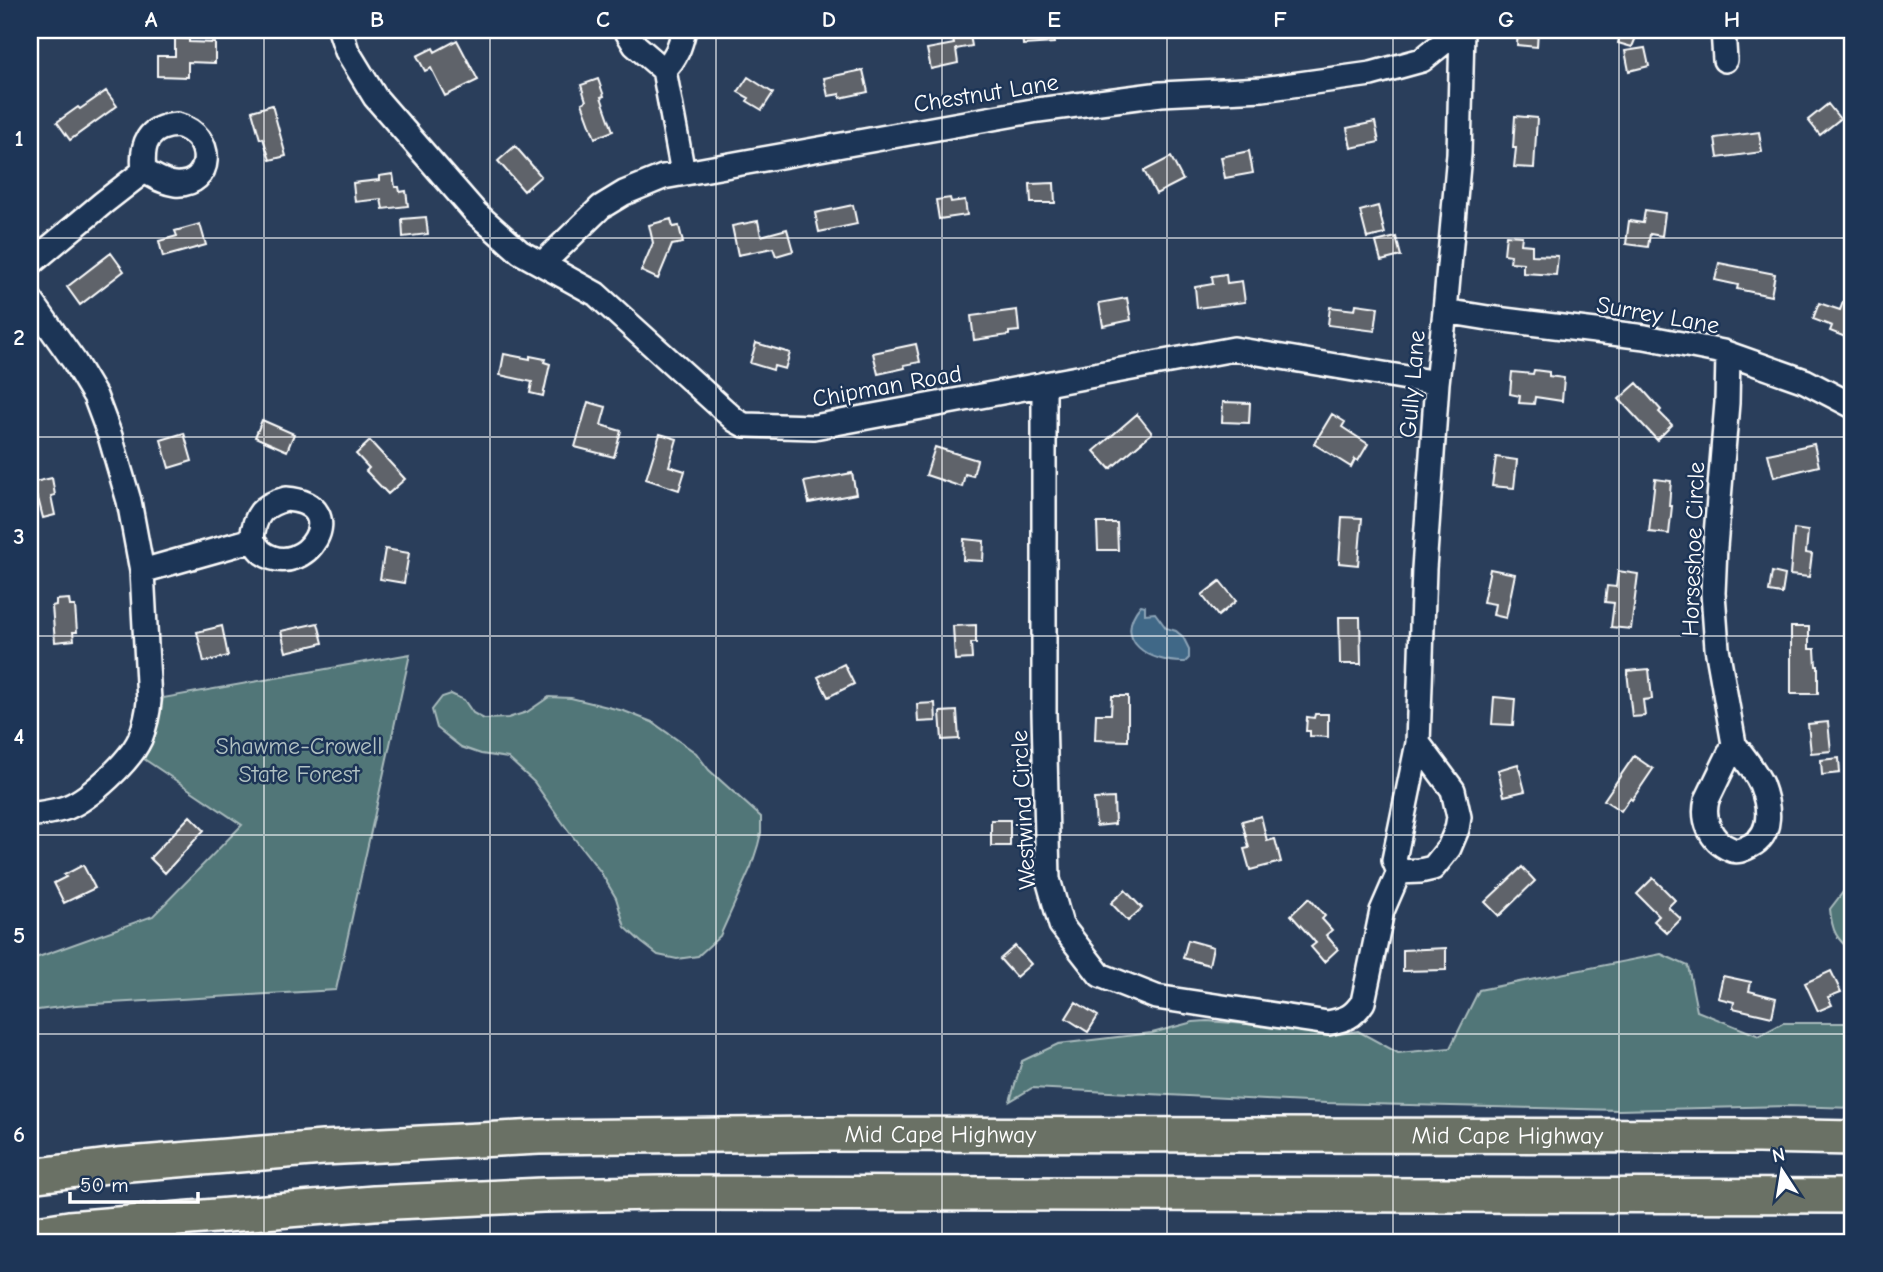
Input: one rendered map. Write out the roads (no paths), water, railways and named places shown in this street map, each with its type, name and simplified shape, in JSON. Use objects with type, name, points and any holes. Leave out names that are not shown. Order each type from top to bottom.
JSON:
[{"type":"highway","name":"Mid Cape Highway","points":[[30,1176],[117,1165],[323,1148],[564,1137],[827,1134],[1853,1138]]},
{"type":"highway","points":[[30,1234],[82,1227],[361,1204],[635,1193],[1853,1196]]},
{"type":"street","name":"Chipman Road","points":[[340,30],[347,51],[375,97],[476,213],[520,252],[596,294],[735,420],[744,425],[814,427],[1234,349],[1437,383]]},
{"type":"street","points":[[626,30],[635,45],[664,70],[683,173]]},
{"type":"street","points":[[664,70],[675,59],[684,30]]},
{"type":"street","name":"Chestnut Lane","points":[[542,264],[601,207],[624,193],[663,177],[1038,110],[1161,94],[1263,89],[1371,74],[1422,60],[1461,30]]},
{"type":"street","name":"Gully Lane","points":[[1399,872],[1394,860],[1418,743],[1424,569],[1437,383],[1460,154],[1461,30]]},
{"type":"street","points":[[1723,30],[1725,60]]},
{"type":"street","points":[[30,264],[144,171]]},
{"type":"street","points":[[30,299],[95,396],[110,436],[129,501],[142,571],[149,701],[148,719],[138,742],[113,774],[83,799],[70,806],[30,815]]},
{"type":"street","name":"Surrey Lane","points":[[1445,311],[1645,337],[1728,354],[1805,381],[1853,406]]},
{"type":"street","name":"Horseshoe Circle","points":[[1728,354],[1713,593],[1717,648],[1734,744]]},
{"type":"street","name":"Westwind Circle","points":[[1044,384],[1044,712],[1048,879],[1061,925],[1100,975],[1156,997],[1328,1023],[1345,1020],[1356,1012],[1363,1002],[1382,911],[1399,872]]},
{"type":"street","points":[[142,571],[252,540]]},
{"type":"street","points":[[1399,872],[1433,868],[1449,848],[1459,817],[1454,790],[1418,743]]},
{"type":"water","points":[[1141,605],[1145,606],[1145,614],[1155,613],[1166,628],[1183,637],[1189,649],[1189,658],[1185,662],[1159,659],[1139,647],[1130,629]]},
{"type":"park label","name":"Shawme-Crowell State Forest","points":[[299,760]]}]
